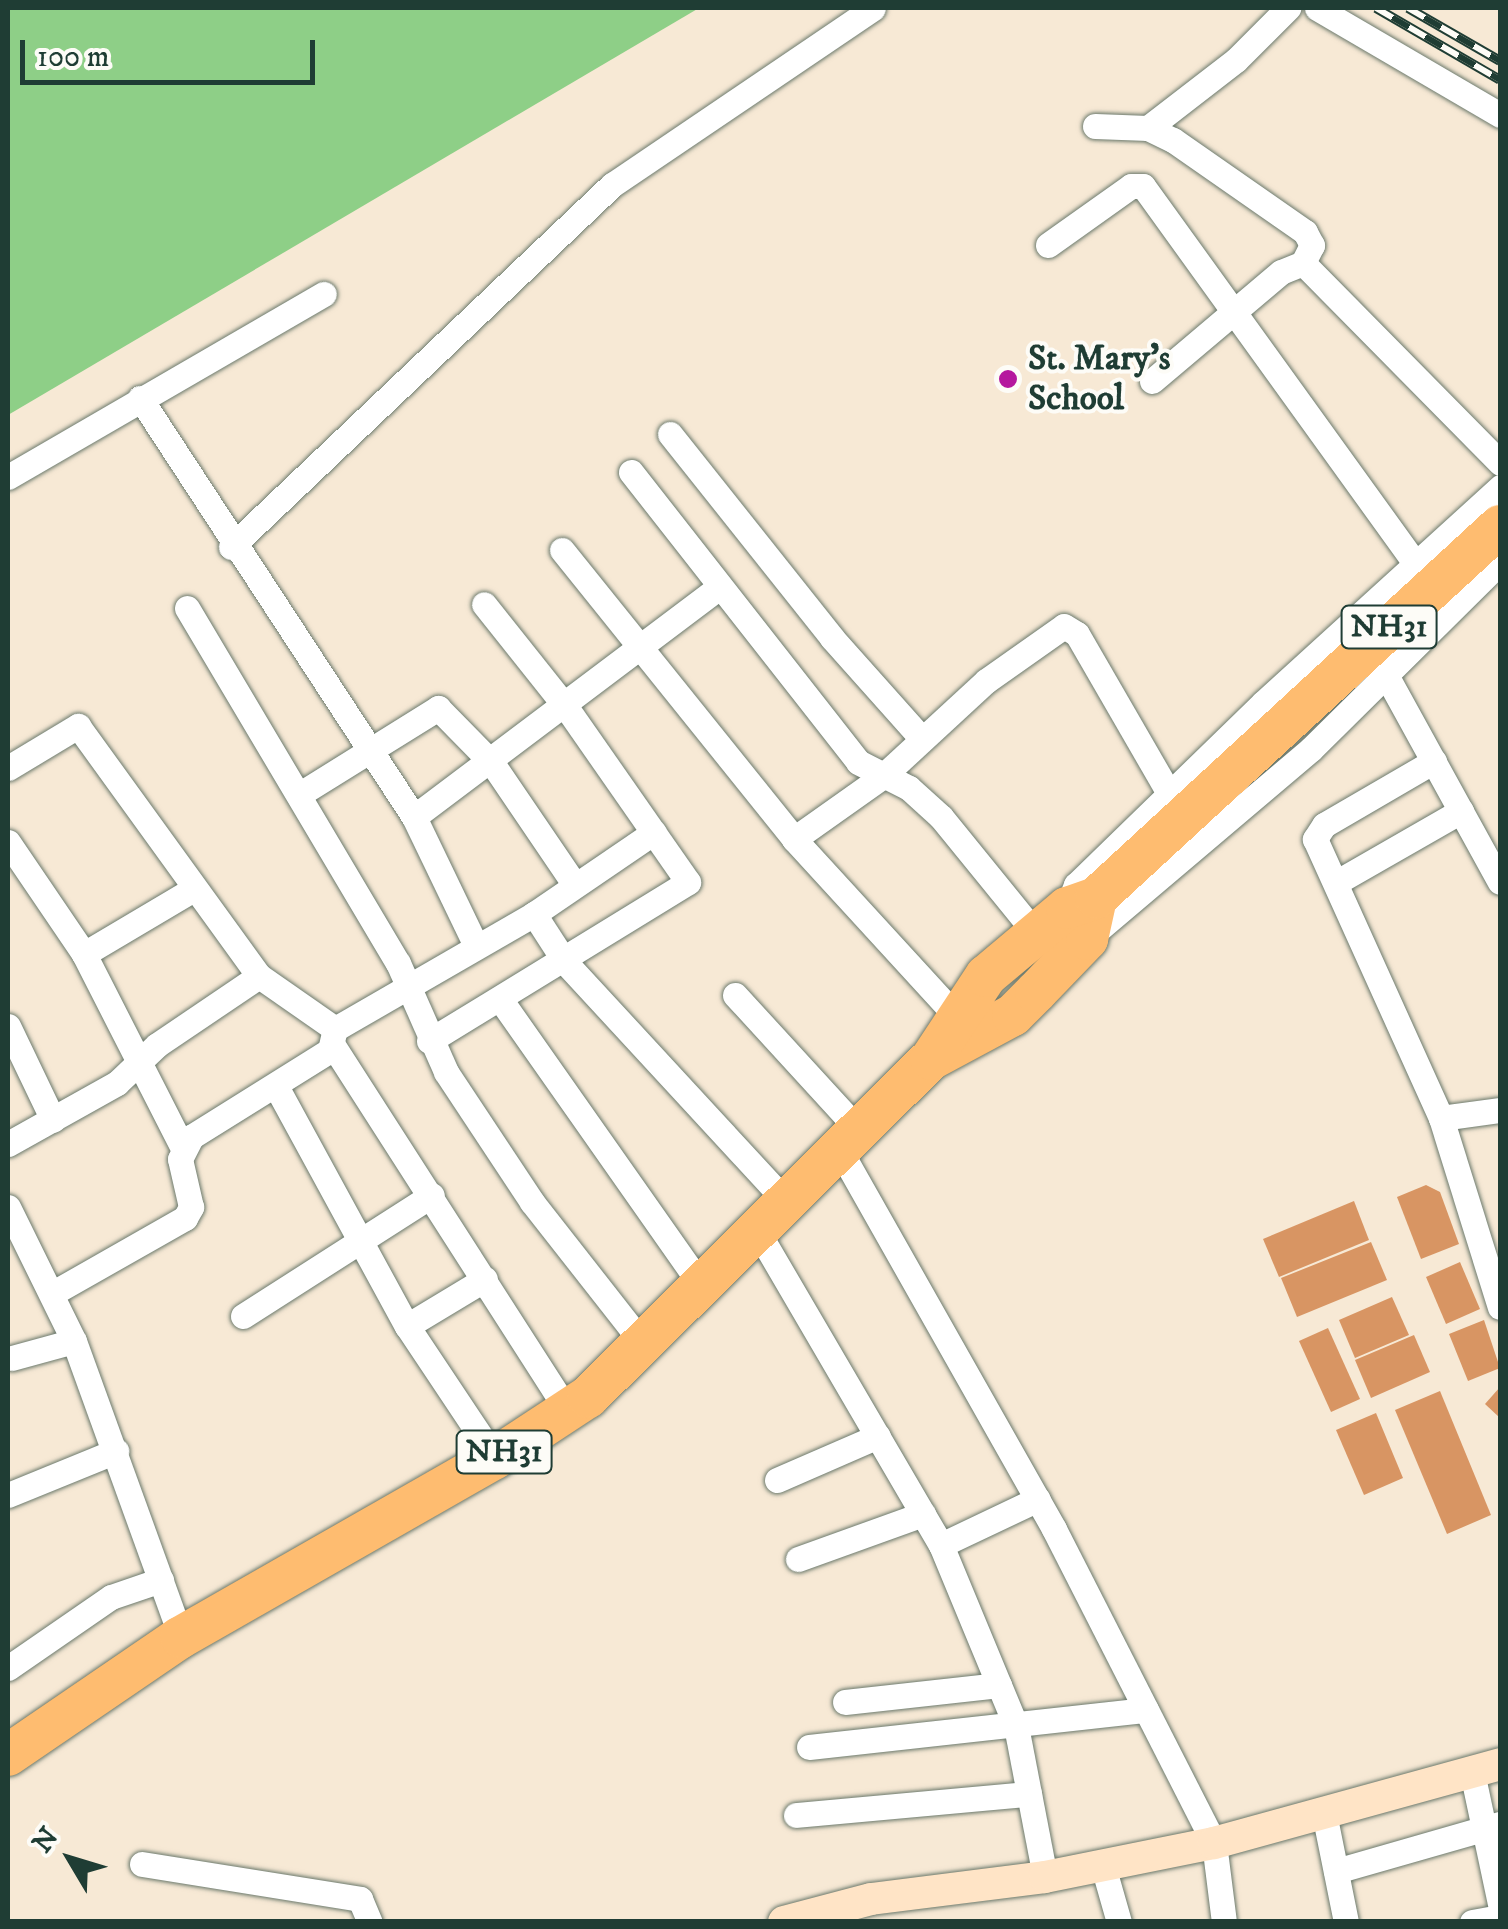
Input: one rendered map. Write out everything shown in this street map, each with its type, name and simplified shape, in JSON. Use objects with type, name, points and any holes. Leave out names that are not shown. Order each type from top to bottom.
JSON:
[{"type":"highway","name":"NH31","points":[[931,1059],[956,1016],[1500,526]]},
{"type":"highway","name":"NH31","points":[[8,1755],[181,1636],[495,1458],[568,1411],[645,1346],[704,1289],[848,1138],[931,1059],[1013,1014],[1036,992],[1058,928]]},
{"type":"highway","points":[[1036,992],[1040,974],[1034,964],[1058,928]]},
{"type":"main road","points":[[784,1922],[871,1900],[1045,1877],[1214,1844],[1486,1768]]},
{"type":"street","points":[[232,547],[612,185],[872,8]]},
{"type":"street","points":[[1148,128],[1236,60],[1288,8]]},
{"type":"street","points":[[1317,8],[1500,115]]},
{"type":"street","points":[[1095,126],[1148,128],[1305,232],[1312,245],[1303,263]]},
{"type":"street","points":[[1048,245],[1130,186],[1143,186],[1414,562]]},
{"type":"street","points":[[1152,382],[1291,265],[1303,263]]},
{"type":"street","points":[[1303,263],[1500,464]]},
{"type":"street","points":[[8,477],[324,294]]},
{"type":"street","points":[[140,398],[232,547],[414,817],[476,946]]},
{"type":"street","points":[[670,434],[832,638],[922,738]]},
{"type":"street","points":[[631,472],[858,762],[941,817],[1058,928]]},
{"type":"street","points":[[1058,928],[1076,885],[1414,562],[1500,487]]},
{"type":"street","points":[[562,550],[794,838],[956,1016]]},
{"type":"street","points":[[1058,928],[1311,749],[1500,562]]},
{"type":"street","points":[[414,817],[492,763],[718,588]]},
{"type":"street","points":[[429,1041],[686,887],[688,878],[565,706],[484,604]]},
{"type":"street","points":[[187,608],[300,794],[405,987],[429,1041],[532,1202],[645,1346]]},
{"type":"street","points":[[794,838],[884,776],[922,738],[1064,626],[1077,634],[1172,797]]},
{"type":"street","points":[[1386,675],[1500,882]]},
{"type":"street","points":[[300,794],[438,708],[492,763],[573,882]]},
{"type":"street","points":[[8,768],[76,724],[192,890],[259,976],[335,1038],[568,1411]]},
{"type":"street","points":[[1434,761],[1317,832],[1317,846],[1337,882],[1441,1118],[1500,1307]]},
{"type":"street","points":[[1337,882],[1462,811]]},
{"type":"street","points":[[183,1148],[191,1137],[276,1088],[405,987],[534,914],[573,882],[654,832]]},
{"type":"street","points":[[8,842],[84,954],[135,1064],[183,1148],[191,1207],[185,1218],[53,1293]]},
{"type":"street","points":[[84,954],[192,890]]},
{"type":"street","points":[[534,914],[565,962],[773,1218],[878,1436],[941,1545],[1016,1726],[1045,1877]]},
{"type":"street","points":[[8,1144],[53,1120],[259,976]]},
{"type":"street","points":[[734,995],[848,1138],[1214,1844],[1224,1922]]},
{"type":"street","points":[[500,999],[704,1289]]},
{"type":"street","points":[[8,1026],[53,1120]]},
{"type":"street","points":[[276,1088],[407,1326],[495,1458]]},
{"type":"street","points":[[1441,1118],[1500,1110]]},
{"type":"street","points":[[243,1316],[432,1195]]},
{"type":"street","points":[[8,1208],[74,1341],[181,1636]]},
{"type":"street","points":[[407,1326],[484,1278]]},
{"type":"street","points":[[12,1358],[74,1341]]},
{"type":"street","points":[[777,1480],[878,1436]]},
{"type":"street","points":[[8,1495],[116,1450]]},
{"type":"street","points":[[941,1545],[1038,1500]]},
{"type":"street","points":[[798,1559],[923,1514]]},
{"type":"street","points":[[8,1668],[111,1597],[161,1580]]},
{"type":"street","points":[[845,1702],[999,1685]]},
{"type":"street","points":[[809,1748],[1146,1710]]},
{"type":"street","points":[[1486,1768],[1500,1904]]},
{"type":"street","points":[[796,1815],[1029,1794]]},
{"type":"street","points":[[1324,1813],[1346,1922]]},
{"type":"street","points":[[1336,1871],[1493,1826]]},
{"type":"street","points":[[142,1864],[360,1899],[370,1922]]},
{"type":"street","points":[[1103,1866],[1119,1922]]},
{"type":"street","points":[[1472,1922],[1500,1917]]},
{"type":"green space","points":[[8,8],[699,8],[8,415]]},
{"type":"building","points":[[1426,1185],[1440,1192],[1459,1244],[1421,1259],[1397,1197]]},
{"type":"building","points":[[1354,1201],[1369,1240],[1279,1277],[1263,1239]]},
{"type":"building","points":[[1371,1242],[1387,1280],[1297,1317],[1281,1278]]},
{"type":"building","points":[[1460,1262],[1480,1309],[1446,1324],[1426,1277]]},
{"type":"building","points":[[1392,1297],[1409,1335],[1355,1358],[1339,1320]]},
{"type":"building","points":[[1484,1320],[1500,1368],[1468,1381],[1449,1334]]},
{"type":"building","points":[[1328,1328],[1360,1399],[1331,1412],[1299,1341]]},
{"type":"building","points":[[1414,1335],[1430,1372],[1371,1398],[1355,1360]]},
{"type":"building","points":[[1500,1387],[1500,1418],[1485,1404]]},
{"type":"building","points":[[1440,1391],[1491,1515],[1447,1534],[1395,1410]]},
{"type":"building","points":[[1376,1413],[1403,1478],[1364,1495],[1336,1430]]},
{"type":"railway","points":[[1376,8],[1500,80]]},
{"type":"railway","points":[[1408,8],[1500,61]]},
{"type":"place","name":"St. Mary's School","points":[[1008,379]]}]
